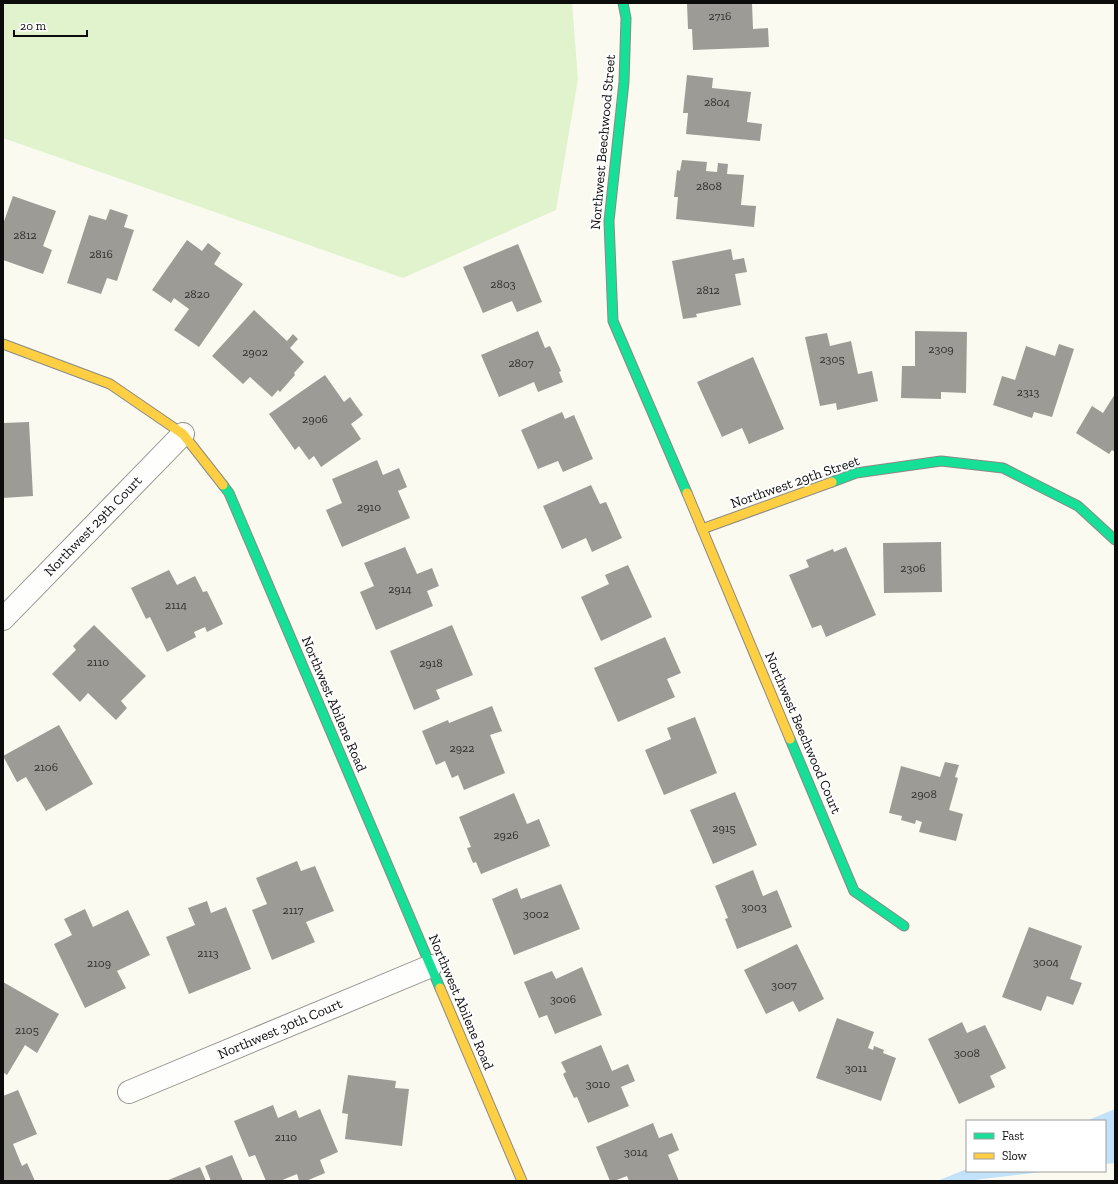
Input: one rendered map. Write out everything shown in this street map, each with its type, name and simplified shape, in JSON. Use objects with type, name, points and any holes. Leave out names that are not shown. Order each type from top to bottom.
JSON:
[{"type":"street","name":"Northwest Beechwood Street","points":[[623,3],[626,18],[624,82],[609,221],[613,321],[702,529]]},
{"type":"street","name":"Northwest Abilene Road","points":[[3,344],[110,384],[183,434],[229,492],[522,1181]]},
{"type":"street","name":"Northwest 29th Court","points":[[3,619],[183,434]]},
{"type":"street","name":"Northwest 29th Street","points":[[702,529],[856,473],[941,461],[1003,468],[1078,506],[1115,540]]},
{"type":"street","name":"Northwest Beechwood Court","points":[[702,529],[854,891],[904,926]]},
{"type":"street","name":"Northwest 30th Court","points":[[129,1092],[431,966]]},
{"type":"green space","points":[[3,3],[572,3],[578,79],[556,210],[403,278],[3,138]]},
{"type":"water","points":[[1115,1109],[1115,1163],[1106,1164],[1106,1120],[1088,1120]]},
{"type":"water","points":[[966,1169],[966,1172],[1041,1172],[966,1181],[937,1181]]},
{"type":"building","points":[[687,3],[752,3],[753,29],[768,28],[769,47],[693,50],[692,29],[688,29]]},
{"type":"building","points":[[687,75],[713,78],[712,88],[751,92],[747,122],[762,124],[760,141],[686,134],[688,113],[683,113]]},
{"type":"building","points":[[682,160],[707,162],[706,171],[717,172],[718,163],[728,164],[727,174],[744,175],[741,205],[756,206],[754,227],[676,219],[678,197],[674,197],[677,170],[680,171]]},
{"type":"building","points":[[13,196],[56,211],[43,246],[52,250],[43,274],[3,260],[3,224]]},
{"type":"building","points":[[110,209],[128,215],[124,227],[134,230],[117,281],[107,278],[101,294],[67,283],[89,215],[106,220]]},
{"type":"building","points":[[187,240],[202,251],[208,243],[221,253],[214,264],[243,284],[199,347],[174,330],[189,309],[174,298],[171,303],[152,290]]},
{"type":"building","points":[[518,244],[542,302],[517,312],[512,301],[483,313],[463,267]]},
{"type":"building","points":[[731,249],[733,260],[744,258],[747,272],[735,274],[741,305],[696,314],[697,317],[683,319],[672,261]]},
{"type":"building","points":[[254,310],[287,341],[293,334],[298,339],[290,348],[304,362],[280,392],[278,390],[272,397],[250,377],[243,384],[212,356]]},
{"type":"building","points":[[538,331],[545,348],[550,346],[561,371],[559,372],[563,382],[538,392],[534,382],[499,397],[481,355]]},
{"type":"building","points":[[915,331],[967,332],[966,393],[941,392],[941,399],[901,398],[902,366],[915,366]]},
{"type":"building","points":[[827,333],[830,346],[851,341],[858,374],[872,371],[878,401],[837,410],[836,403],[820,406],[805,337]]},
{"type":"building","points":[[1059,344],[1074,349],[1052,417],[1034,412],[1032,418],[993,405],[1002,376],[1015,380],[1026,346],[1055,356]]},
{"type":"building","points":[[753,357],[784,429],[749,444],[742,428],[722,437],[697,382]]},
{"type":"building","points":[[325,375],[344,402],[350,397],[363,415],[351,424],[361,439],[321,467],[314,456],[309,460],[299,446],[295,450],[269,414]]},
{"type":"building","points":[[1115,394],[1115,452],[1112,450],[1109,454],[1076,433],[1092,406],[1103,413]]},
{"type":"building","points":[[562,412],[565,419],[574,415],[593,459],[563,472],[558,461],[538,469],[521,430]]},
{"type":"building","points":[[29,422],[33,496],[3,498],[3,423]]},
{"type":"building","points":[[377,460],[383,475],[399,468],[407,487],[398,491],[410,518],[342,547],[326,510],[342,503],[332,479]]},
{"type":"building","points":[[591,485],[600,504],[606,502],[622,538],[592,552],[586,538],[562,549],[543,506]]},
{"type":"building","points":[[941,542],[942,592],[884,593],[883,543]]},
{"type":"building","points":[[405,547],[417,574],[432,568],[439,586],[427,591],[433,606],[376,630],[360,592],[374,586],[364,563]]},
{"type":"building","points":[[846,547],[876,615],[826,637],[821,625],[812,628],[789,575],[809,567],[806,560],[833,549],[834,552]]},
{"type":"building","points":[[628,565],[652,617],[601,641],[581,597],[609,584],[605,575]]},
{"type":"building","points":[[169,570],[177,585],[195,576],[203,592],[207,591],[223,624],[207,632],[205,627],[194,632],[196,637],[167,652],[150,617],[146,619],[131,588]]},
{"type":"building","points":[[94,625],[146,676],[121,701],[127,708],[116,720],[88,693],[80,702],[52,674],[76,650],[73,646]]},
{"type":"building","points":[[452,625],[473,675],[436,690],[440,699],[414,710],[390,651]]},
{"type":"building","points":[[665,637],[681,673],[667,679],[675,697],[618,722],[594,668]]},
{"type":"building","points":[[492,706],[502,731],[490,735],[505,773],[464,790],[458,775],[452,778],[445,761],[436,765],[422,731],[448,720],[449,723]]},
{"type":"building","points":[[695,717],[717,773],[664,795],[645,750],[671,739],[667,728]]},
{"type":"building","points":[[59,725],[93,784],[46,811],[26,777],[17,782],[3,756]]},
{"type":"building","points":[[945,762],[959,765],[955,777],[958,778],[949,810],[963,814],[956,841],[919,832],[922,822],[916,820],[915,824],[901,820],[902,816],[889,813],[901,766],[940,777]]},
{"type":"building","points":[[735,792],[757,845],[713,864],[690,810]]},
{"type":"building","points":[[514,793],[527,824],[539,819],[550,846],[481,874],[476,862],[473,863],[467,848],[471,847],[459,817]]},
{"type":"building","points":[[297,861],[301,871],[315,866],[334,911],[306,922],[315,942],[272,960],[252,910],[267,904],[256,878]]},
{"type":"building","points":[[753,870],[763,896],[777,890],[792,927],[737,949],[725,919],[728,918],[715,886]]},
{"type":"building","points":[[561,884],[580,929],[514,955],[492,899],[517,888],[521,899]]},
{"type":"building","points":[[207,901],[211,913],[226,907],[251,969],[189,994],[166,937],[195,925],[188,908]]},
{"type":"building","points":[[85,909],[93,927],[128,910],[150,955],[117,971],[126,988],[85,1008],[54,944],[72,935],[64,919]]},
{"type":"building","points":[[1029,927],[1082,946],[1070,979],[1082,983],[1073,1005],[1047,996],[1041,1011],[1002,997]]},
{"type":"building","points":[[797,944],[824,999],[799,1012],[793,1001],[766,1014],[744,970]]},
{"type":"building","points":[[582,967],[602,1015],[555,1034],[547,1015],[539,1018],[524,982],[552,971],[556,979]]},
{"type":"building","points":[[3,982],[59,1014],[37,1053],[25,1045],[7,1075],[3,1072]]},
{"type":"building","points":[[837,1018],[874,1032],[868,1048],[873,1050],[874,1046],[884,1050],[883,1053],[896,1058],[881,1101],[816,1078]]},
{"type":"building","points":[[962,1022],[967,1033],[985,1025],[1006,1068],[990,1076],[995,1087],[959,1104],[928,1039]]},
{"type":"building","points":[[601,1045],[612,1071],[628,1064],[635,1081],[621,1087],[629,1106],[588,1123],[577,1097],[574,1098],[563,1074],[566,1072],[561,1062]]},
{"type":"building","points":[[348,1075],[396,1081],[395,1088],[409,1089],[402,1146],[345,1139],[348,1114],[342,1113]]},
{"type":"building","points":[[18,1090],[37,1134],[13,1144],[22,1166],[27,1163],[35,1181],[3,1181],[3,1096]]},
{"type":"building","points":[[273,1105],[278,1118],[296,1110],[299,1118],[320,1109],[338,1152],[320,1160],[325,1173],[306,1181],[299,1181],[297,1174],[280,1181],[266,1181],[255,1155],[249,1157],[234,1121]]},
{"type":"building","points":[[653,1123],[659,1138],[672,1133],[679,1150],[668,1155],[679,1181],[629,1181],[627,1176],[610,1181],[596,1147]]},
{"type":"building","points":[[232,1155],[243,1181],[211,1181],[205,1166]]},
{"type":"building","points":[[200,1167],[206,1181],[166,1181]]},
{"type":"traffic: fast","points":[[623,3],[626,18],[624,82],[609,221],[613,321],[687,493]]},
{"type":"traffic: fast","points":[[832,482],[856,473],[941,461],[1003,468],[1078,506],[1115,540]]},
{"type":"traffic: fast","points":[[223,485],[229,493],[440,988]]},
{"type":"traffic: fast","points":[[790,739],[854,891],[904,926]]},
{"type":"traffic: slow","points":[[3,344],[110,384],[183,434],[223,485]]},
{"type":"traffic: slow","points":[[702,529],[832,482]]},
{"type":"traffic: slow","points":[[687,493],[790,739]]},
{"type":"traffic: slow","points":[[440,988],[522,1181]]}]
